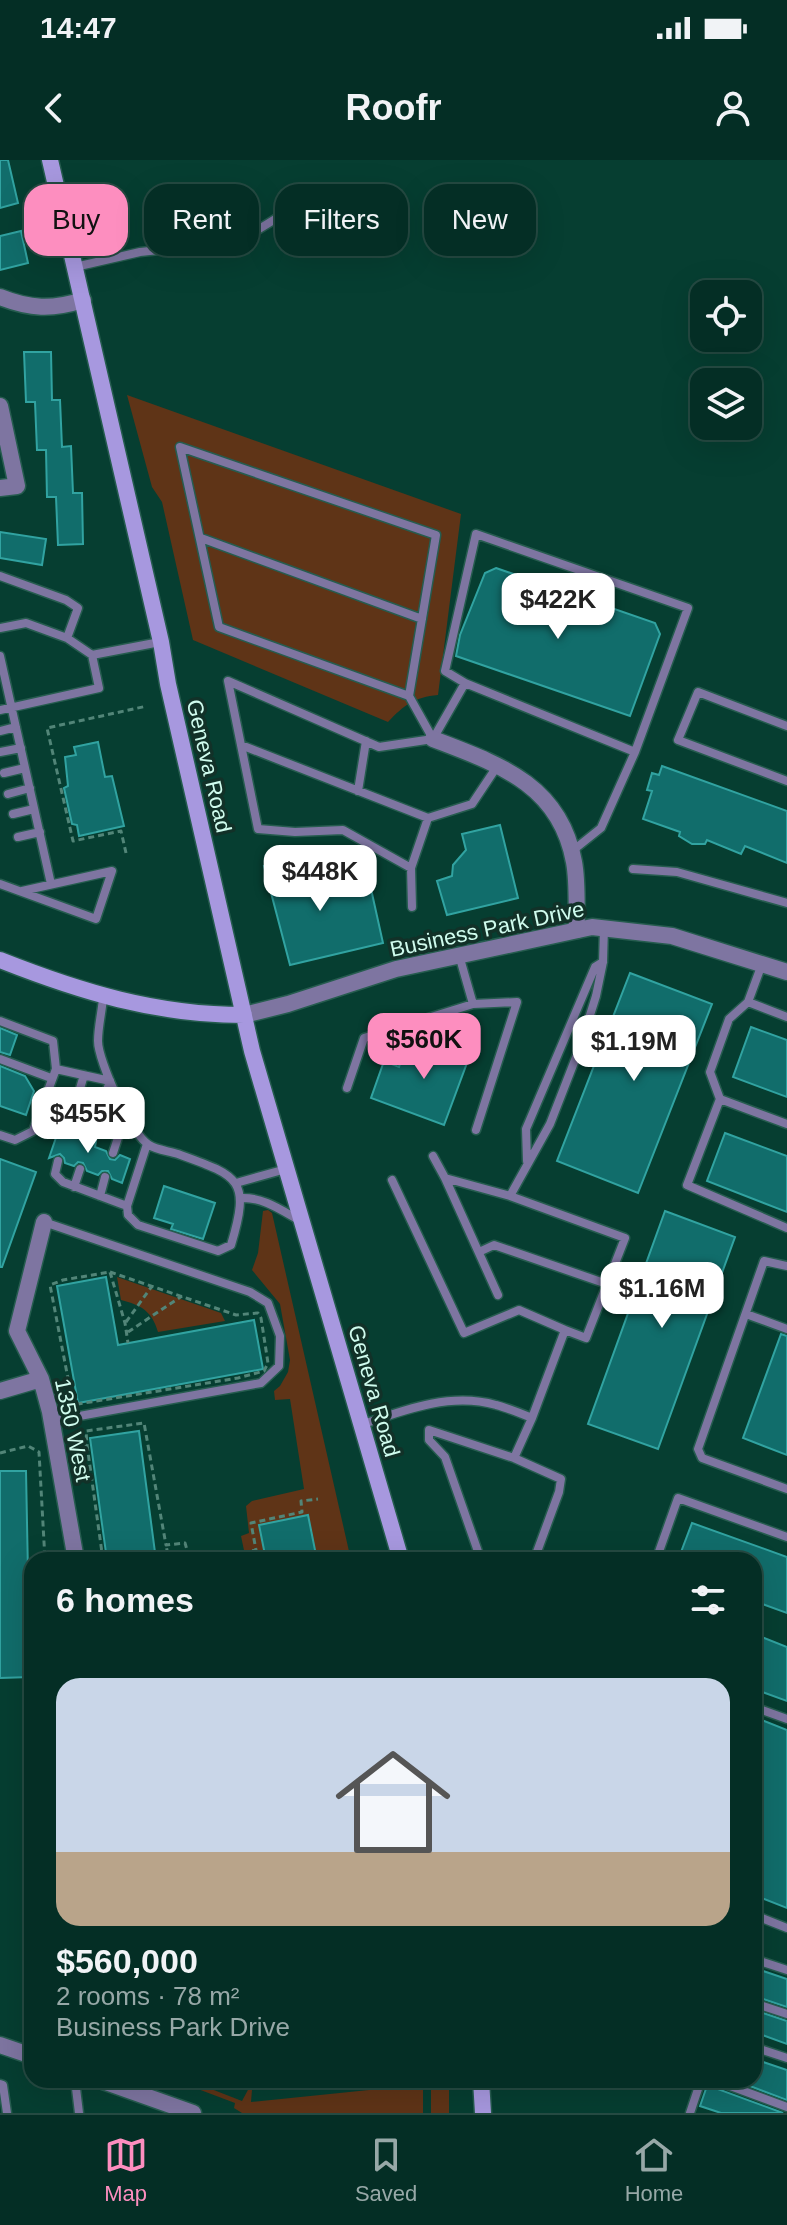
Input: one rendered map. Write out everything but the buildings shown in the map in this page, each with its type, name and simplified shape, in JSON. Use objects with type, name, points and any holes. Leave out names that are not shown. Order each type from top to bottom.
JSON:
[{"type":"main road","name":"Geneva Road","points":[[50,160],[244,1015],[399,1552]]},
{"type":"main road","points":[[0,960],[103,998],[202,1015],[244,1015]]},
{"type":"main road","points":[[481,2088],[483,2113]]},
{"type":"street","points":[[0,297],[30,307],[59,308],[83,300]]},
{"type":"street","points":[[0,406],[8,487]]},
{"type":"street","points":[[433,739],[499,764],[527,782],[553,807],[574,861],[577,930]]},
{"type":"street","name":"Business Park Drive","points":[[244,1015],[396,969],[592,927],[672,936],[787,970]]},
{"type":"street","points":[[0,1326],[17,1331],[44,1222]]},
{"type":"street","name":"1350 West","points":[[17,1331],[41,1379],[52,1421],[75,1552]]},
{"type":"street","points":[[0,1391],[41,1379]]},
{"type":"street","points":[[0,2045],[24,2053]]},
{"type":"street","points":[[123,2088],[193,2113]]},
{"type":"lane","points":[[75,267],[140,252],[238,242],[275,219]]},
{"type":"lane","points":[[409,696],[219,627],[180,447],[436,535],[409,696],[433,739]]},
{"type":"lane","points":[[571,852],[601,828],[635,752],[688,608],[476,534],[445,671],[465,683],[635,752]]},
{"type":"lane","points":[[201,538],[422,619]]},
{"type":"lane","points":[[0,576],[66,600],[78,608],[67,638]]},
{"type":"lane","points":[[0,628],[26,623],[67,638],[92,655],[99,688],[0,710]]},
{"type":"lane","points":[[92,655],[161,642]]},
{"type":"lane","points":[[0,660],[51,884]]},
{"type":"lane","points":[[411,868],[343,830],[295,832],[258,829],[228,681],[379,747],[433,739]]},
{"type":"lane","points":[[433,739],[465,683]]},
{"type":"lane","points":[[787,726],[698,692],[678,740],[787,781]]},
{"type":"lane","points":[[0,731],[16,727]]},
{"type":"lane","points":[[358,791],[366,741]]},
{"type":"lane","points":[[241,745],[428,818],[472,804],[499,764]]},
{"type":"lane","points":[[0,752],[21,748]]},
{"type":"lane","points":[[4,773],[25,768]]},
{"type":"lane","points":[[8,794],[30,788]]},
{"type":"lane","points":[[13,814],[34,809]]},
{"type":"lane","points":[[412,907],[411,868],[428,818]]},
{"type":"lane","points":[[18,837],[40,832]]},
{"type":"lane","points":[[633,869],[677,872],[787,903]]},
{"type":"lane","points":[[0,884],[96,919],[112,871],[22,891]]},
{"type":"lane","points":[[510,1196],[550,1124],[580,1047],[603,962],[604,928]]},
{"type":"lane","points":[[459,955],[473,1004]]},
{"type":"lane","points":[[527,1161],[526,1129],[595,967],[603,962]]},
{"type":"lane","points":[[762,963],[748,1002],[729,1019],[710,1072],[720,1099],[687,1185],[787,1228]]},
{"type":"lane","points":[[103,998],[98,1043],[110,1081],[135,1131],[147,1144],[206,1165],[236,1183],[241,1198],[240,1215],[231,1245],[218,1251],[138,1225],[128,1215],[127,1206],[147,1144]]},
{"type":"lane","points":[[347,1088],[364,1038],[473,1004],[517,1002],[476,1130]]},
{"type":"lane","points":[[748,1002],[787,1017]]},
{"type":"lane","points":[[0,1021],[53,1041],[53,1073],[33,1131],[15,1140],[0,1135]]},
{"type":"lane","points":[[0,1059],[53,1073],[110,1081]]},
{"type":"lane","points":[[68,1129],[84,1075]]},
{"type":"lane","points":[[91,1137],[110,1081]]},
{"type":"lane","points":[[720,1099],[787,1124]]},
{"type":"lane","points":[[113,1153],[126,1112]]},
{"type":"lane","points":[[433,1156],[498,1295]]},
{"type":"lane","points":[[58,1161],[55,1174],[63,1182],[127,1206]]},
{"type":"lane","points":[[74,1187],[80,1169]]},
{"type":"lane","points":[[236,1183],[286,1169]]},
{"type":"lane","points":[[100,1196],[105,1177]]},
{"type":"lane","points":[[392,1180],[464,1333],[519,1310],[586,1338],[625,1238],[510,1196],[445,1178]]},
{"type":"lane","points":[[241,1198],[263,1201],[301,1221]]},
{"type":"lane","points":[[44,1222],[250,1292],[268,1303],[280,1336],[279,1366],[261,1383],[52,1421]]},
{"type":"lane","points":[[479,1252],[494,1245],[607,1284]]},
{"type":"lane","points":[[787,1266],[764,1261],[698,1454],[787,1489]]},
{"type":"lane","points":[[746,1314],[787,1329]]},
{"type":"lane","points":[[514,1458],[565,1330]]},
{"type":"lane","points":[[361,1425],[418,1406],[448,1401],[494,1404],[532,1418]]},
{"type":"lane","points":[[478,1552],[445,1457],[429,1440],[429,1430],[514,1458],[561,1479],[537,1552]]},
{"type":"lane","points":[[659,1552],[678,1498],[787,1537]]},
{"type":"lane","points":[[762,1710],[787,1719]]},
{"type":"lane","points":[[762,1918],[787,1928]]},
{"type":"lane","points":[[762,1962],[787,1970]]},
{"type":"lane","points":[[762,2006],[787,2014]]},
{"type":"lane","points":[[762,2050],[787,2058]]},
{"type":"lane","points":[[0,2084],[3,2085],[7,2113]]},
{"type":"lane","points":[[76,2088],[79,2113]]},
{"type":"lane","points":[[690,2113],[698,2088]]},
{"type":"lane","points":[[736,2088],[787,2107]]},
{"type":"path","points":[[126,853],[121,831],[73,841],[47,728],[147,706]]},
{"type":"path","points":[[110,1272],[128,1343]]},
{"type":"path","points":[[110,1272],[236,1315],[258,1313],[268,1363],[264,1371],[78,1404],[71,1394],[50,1285],[110,1272]]},
{"type":"path","points":[[125,1323],[152,1286]]},
{"type":"path","points":[[127,1333],[182,1296]]},
{"type":"path","points":[[102,1552],[86,1431],[144,1423],[167,1552]]},
{"type":"path","points":[[71,1448],[87,1445]]},
{"type":"path","points":[[0,1453],[28,1446],[39,1452],[45,1552]]},
{"type":"path","points":[[245,1552],[256,1550],[251,1523],[302,1512],[301,1501],[318,1499]]},
{"type":"path","points":[[166,1545],[185,1543],[188,1552]]},
{"type":"shaded area","points":[[127,395],[461,514],[438,695],[410,703],[388,722],[193,640],[162,502],[152,487]]},
{"type":"shaded area","points":[[263,1211],[272,1213],[349,1552],[315,1552],[307,1516],[273,1552],[244,1552],[241,1536],[249,1533],[246,1506],[252,1501],[304,1489],[290,1399],[275,1400],[274,1391],[288,1372],[290,1360],[280,1304],[252,1270],[258,1253]]},
{"type":"shaded area","points":[[117,1277],[221,1313],[225,1321],[158,1332],[145,1310],[121,1300]]},
{"type":"shaded area","points":[[195,2088],[209,2088],[242,2101],[249,2088],[252,2090],[251,2102],[388,2088],[423,2088],[423,2113],[242,2113],[234,2108],[235,2103]]},
{"type":"shaded area","points":[[431,2088],[449,2088],[449,2113],[431,2113]]}]
